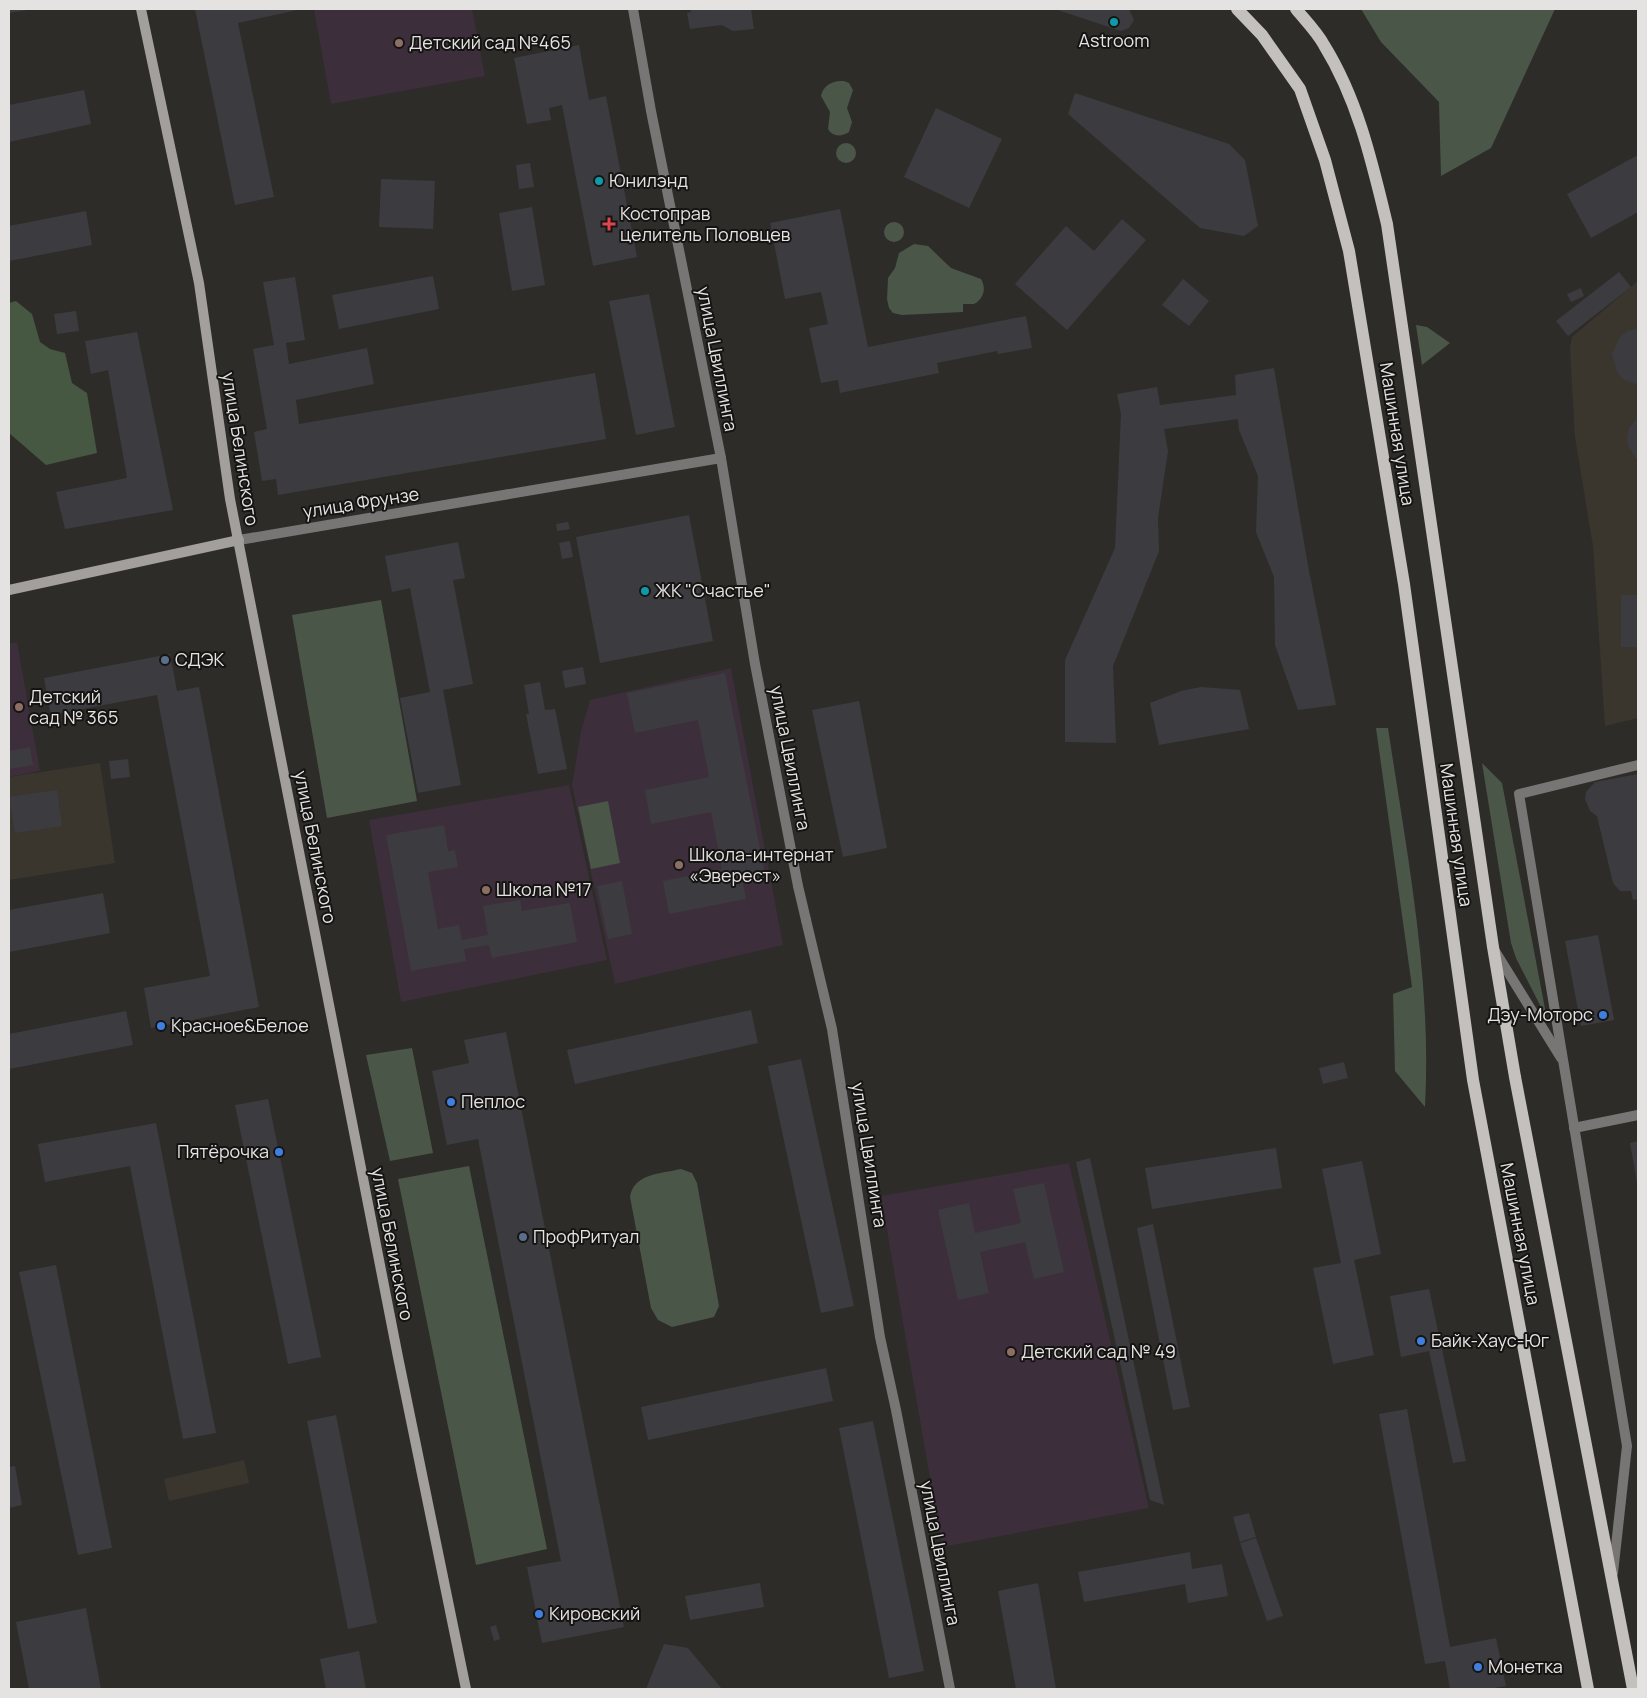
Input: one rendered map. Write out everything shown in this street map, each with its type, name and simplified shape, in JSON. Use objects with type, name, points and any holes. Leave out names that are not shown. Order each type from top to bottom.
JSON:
[{"type":"main road","name":"улица Белинского","points":[[141,9],[199,283],[222,452],[392,1328],[466,1689]]},
{"type":"main road","name":"Машинная улица","points":[[1237,9],[1262,35],[1300,89],[1324,160],[1349,252],[1404,584],[1473,1080],[1588,1689]]},
{"type":"main road","name":"Машинная улица","points":[[1296,9],[1324,44],[1347,90],[1365,135],[1387,224],[1493,947],[1515,1077],[1633,1689]]},
{"type":"main road","name":"улица Фрунзе","points":[[9,590],[239,540]]},
{"type":"street","name":"улица Цвиллинга","points":[[633,9],[651,111],[720,458],[755,664],[798,886],[832,1029],[880,1337],[950,1689]]},
{"type":"street","name":"улица Фрунзе","points":[[239,540],[720,458]]},
{"type":"street","points":[[1612,1581],[1627,1446],[1519,794],[1638,765]]},
{"type":"street","points":[[1493,947],[1564,1063]]},
{"type":"street","points":[[1574,1128],[1638,1115]]},
{"type":"shaded area","name":"Детский сад №465","points":[[314,9],[472,9],[485,76],[331,104]]},
{"type":"shaded area","points":[[1638,281],[1638,718],[1605,726],[1593,546],[1575,437],[1570,348],[1572,337]]},
{"type":"shaded area","name":"Детский сад № 365","points":[[17,642],[40,771],[9,777],[9,644]]},
{"type":"shaded area","name":"Школа-интернат «Эверест»","points":[[731,668],[783,945],[615,984],[572,785],[581,731],[590,700]]},
{"type":"shaded area","points":[[100,763],[115,863],[9,880],[9,777]]},
{"type":"shaded area","name":"Школа №17","points":[[569,785],[607,960],[401,1002],[369,820]]},
{"type":"shaded area","name":"Детский сад № 49","points":[[1069,1163],[1149,1508],[942,1547],[881,1196]]},
{"type":"shaded area","points":[[244,1460],[249,1483],[169,1501],[164,1479]]},
{"type":"green space","points":[[1361,9],[1555,9],[1491,148],[1441,176],[1439,102],[1381,42]]},
{"type":"green space","points":[[836,81],[849,83],[853,90],[847,108],[852,122],[849,132],[837,135],[832,134],[828,129],[830,112],[821,96],[829,84]]},
{"type":"green space","points":[[842,143],[850,143],[856,149],[856,157],[850,163],[842,163],[836,157],[836,149]]},
{"type":"green space","points":[[890,222],[898,222],[904,228],[904,236],[898,242],[890,242],[884,236],[884,228]]},
{"type":"green space","points":[[914,244],[928,246],[951,268],[981,279],[984,290],[980,299],[974,304],[963,304],[963,312],[902,315],[893,313],[889,308],[887,299],[888,278],[895,268],[899,253]]},
{"type":"green space","points":[[16,301],[32,314],[40,342],[50,349],[65,353],[72,383],[87,393],[97,453],[46,465],[9,433],[9,303]]},
{"type":"green space","points":[[1416,325],[1427,327],[1450,343],[1422,365]]},
{"type":"green space","points":[[381,600],[417,801],[327,818],[292,615]]},
{"type":"green space","points":[[1376,728],[1388,728],[1410,870],[1425,1012],[1425,1107],[1395,1071],[1393,994],[1412,987]]},
{"type":"green space","points":[[1482,763],[1502,783],[1547,1019],[1516,958],[1511,943]]},
{"type":"green space","points":[[608,801],[620,863],[591,869],[578,807]]},
{"type":"green space","points":[[412,1048],[433,1153],[390,1161],[366,1055]]},
{"type":"green space","points":[[469,1166],[547,1549],[476,1565],[398,1179]]},
{"type":"green space","points":[[681,1169],[692,1173],[697,1183],[719,1306],[714,1317],[672,1327],[658,1320],[651,1308],[630,1197],[632,1189],[642,1179]]},
{"type":"building","points":[[9,9],[28,9],[28,10],[9,13]]},
{"type":"building","points":[[195,9],[302,9],[238,23],[274,197],[235,205]]},
{"type":"building","points":[[691,9],[751,9],[754,29],[733,31],[722,25],[690,29],[687,13],[691,12]]},
{"type":"building","name":"Astroom","points":[[1055,9],[1129,9],[1134,20],[1129,28],[1121,31]]},
{"type":"building","name":"Юнилэнд","points":[[579,45],[589,100],[606,96],[637,257],[593,266],[562,105],[549,108],[551,120],[527,124],[514,58]]},
{"type":"building","points":[[84,90],[91,124],[9,142],[9,105]]},
{"type":"building","points":[[1075,93],[1229,144],[1245,160],[1258,226],[1244,236],[1200,228],[1068,114]]},
{"type":"building","points":[[936,108],[1002,139],[969,208],[904,177]]},
{"type":"building","points":[[1638,155],[1638,212],[1591,238],[1567,194]]},
{"type":"building","points":[[530,163],[534,187],[519,189],[516,165]]},
{"type":"building","points":[[381,179],[435,181],[433,229],[379,227]]},
{"type":"building","points":[[532,207],[545,285],[512,291],[499,213]]},
{"type":"building","points":[[840,209],[868,347],[1026,316],[1032,348],[998,354],[997,351],[937,363],[939,373],[840,393],[838,380],[821,383],[809,328],[828,324],[821,292],[785,299],[770,223]]},
{"type":"building","points":[[86,211],[92,245],[9,261],[9,226]]},
{"type":"building","points":[[1122,219],[1146,240],[1067,330],[1015,284],[1066,226],[1094,251]]},
{"type":"building","points":[[1619,272],[1631,287],[1568,336],[1556,321]]},
{"type":"building","points":[[433,276],[439,309],[339,329],[332,295]]},
{"type":"building","points":[[295,277],[305,340],[286,343],[289,364],[367,348],[374,384],[296,400],[299,424],[595,373],[606,439],[278,495],[276,479],[262,481],[254,432],[267,429],[253,349],[274,345],[263,282]]},
{"type":"building","points":[[1183,279],[1209,301],[1189,326],[1162,305]]},
{"type":"building","points":[[1581,288],[1584,296],[1571,302],[1567,294]]},
{"type":"building","points":[[649,294],[675,427],[636,435],[609,301]]},
{"type":"building","points":[[76,311],[79,331],[57,334],[54,314]]},
{"type":"building","points":[[1638,328],[1638,385],[1623,379],[1617,372],[1612,354],[1620,337],[1628,331]]},
{"type":"building","points":[[137,332],[173,510],[65,529],[56,492],[127,478],[108,370],[91,374],[85,341]]},
{"type":"building","points":[[1274,368],[1309,571],[1336,705],[1298,710],[1275,645],[1274,577],[1256,532],[1258,476],[1239,430],[1238,419],[1164,429],[1168,451],[1158,518],[1159,551],[1113,666],[1116,743],[1065,742],[1065,660],[1115,548],[1121,414],[1117,394],[1157,387],[1160,405],[1236,395],[1235,375]]},
{"type":"building","points":[[1638,417],[1638,462],[1628,446],[1627,437],[1629,428]]},
{"type":"building","name":"ЖК \"Счастье\"","points":[[689,515],[713,641],[600,663],[576,537]]},
{"type":"building","points":[[568,522],[570,529],[557,531],[556,524]]},
{"type":"building","points":[[570,541],[573,557],[562,559],[559,543]]},
{"type":"building","points":[[458,542],[465,578],[453,580],[473,684],[443,690],[461,785],[418,793],[400,698],[430,692],[410,588],[392,592],[385,556]]},
{"type":"building","points":[[1621,595],[1638,595],[1638,647],[1621,647]]},
{"type":"building","points":[[170,654],[177,691],[199,687],[259,1007],[151,1028],[144,988],[210,976],[157,695],[51,715],[44,678]]},
{"type":"building","points":[[583,667],[586,684],[565,688],[562,671]]},
{"type":"building","points":[[725,673],[766,879],[743,883],[746,899],[669,914],[663,881],[722,869],[711,812],[651,824],[645,790],[709,777],[698,720],[635,733],[627,693]]},
{"type":"building","points":[[540,682],[545,710],[555,709],[567,769],[538,774],[526,714],[529,714],[524,685]]},
{"type":"building","points":[[1201,687],[1240,690],[1249,729],[1159,745],[1150,703],[1181,691]]},
{"type":"building","points":[[859,701],[887,848],[843,857],[812,710]]},
{"type":"building","points":[[30,747],[33,765],[9,769],[9,751]]},
{"type":"building","points":[[128,759],[130,777],[111,779],[109,761]]},
{"type":"building","points":[[1638,774],[1638,899],[1633,900],[1631,891],[1620,891],[1613,883],[1597,816],[1590,811],[1585,799],[1586,792],[1595,782]]},
{"type":"building","points":[[57,790],[62,826],[15,833],[9,797]]},
{"type":"building","points":[[444,825],[448,851],[455,850],[458,867],[428,872],[438,929],[459,925],[462,940],[488,935],[483,906],[520,900],[522,911],[570,903],[577,942],[492,958],[489,945],[464,949],[466,961],[411,971],[386,835]]},
{"type":"building","points":[[622,881],[632,934],[608,939],[597,886]]},
{"type":"building","points":[[103,893],[110,933],[9,952],[9,910]]},
{"type":"building","points":[[1598,935],[1614,1020],[1581,1026],[1565,941]]},
{"type":"building","points":[[751,1010],[758,1043],[575,1084],[567,1050]]},
{"type":"building","points":[[126,1011],[133,1045],[9,1069],[9,1034]]},
{"type":"building","points":[[506,1032],[624,1627],[542,1643],[527,1567],[561,1561],[478,1139],[447,1145],[432,1071],[469,1063],[464,1040]]},
{"type":"building","points":[[801,1059],[854,1306],[821,1313],[768,1066]]},
{"type":"building","points":[[1344,1062],[1348,1078],[1323,1084],[1319,1068]]},
{"type":"building","points":[[268,1099],[321,1357],[288,1364],[235,1105]]},
{"type":"building","points":[[156,1123],[216,1433],[183,1439],[130,1166],[45,1182],[38,1144]]},
{"type":"building","points":[[1638,1141],[1638,1182],[1637,1182],[1630,1143]]},
{"type":"building","points":[[1276,1148],[1282,1188],[1152,1209],[1145,1168]]},
{"type":"building","points":[[1090,1158],[1164,1505],[1150,1500],[1076,1162]]},
{"type":"building","points":[[1362,1161],[1381,1254],[1354,1260],[1374,1355],[1333,1364],[1313,1268],[1341,1263],[1322,1169]]},
{"type":"building","points":[[1044,1183],[1064,1272],[1034,1279],[1025,1242],[980,1252],[989,1293],[958,1300],[938,1210],[969,1203],[975,1233],[1021,1223],[1013,1189]]},
{"type":"building","points":[[1153,1224],[1190,1407],[1173,1410],[1137,1228]]},
{"type":"building","points":[[56,1265],[112,1548],[78,1555],[19,1272]]},
{"type":"building","points":[[1429,1289],[1466,1461],[1453,1463],[1429,1351],[1401,1357],[1390,1296]]},
{"type":"building","points":[[826,1368],[833,1401],[648,1440],[641,1407]]},
{"type":"building","points":[[1407,1409],[1450,1647],[1496,1638],[1506,1686],[1488,1689],[1450,1689],[1445,1661],[1425,1664],[1379,1414]]},
{"type":"building","points":[[336,1415],[377,1623],[348,1629],[307,1421]]},
{"type":"building","points":[[873,1421],[924,1671],[889,1678],[839,1428]]},
{"type":"building","points":[[15,1466],[22,1505],[9,1508],[9,1467]]},
{"type":"building","points":[[1249,1513],[1256,1537],[1240,1542],[1233,1517]]},
{"type":"building","points":[[1256,1538],[1283,1616],[1267,1621],[1240,1543]]},
{"type":"building","points":[[1190,1552],[1192,1569],[1222,1564],[1228,1596],[1188,1603],[1185,1584],[1084,1602],[1078,1572]]},
{"type":"building","points":[[760,1583],[764,1607],[690,1620],[685,1596]]},
{"type":"building","points":[[1038,1583],[1056,1689],[1016,1689],[998,1591]]},
{"type":"building","points":[[86,1608],[101,1689],[29,1689],[16,1622]]},
{"type":"building","points":[[496,1625],[500,1639],[494,1641],[490,1627]]},
{"type":"building","points":[[664,1644],[688,1648],[722,1689],[646,1689]]},
{"type":"building","points":[[359,1651],[366,1689],[326,1689],[320,1659]]},
{"type":"place","name":"Astroom","points":[[1114,22]]},
{"type":"place","name":"Детский сад №465","points":[[399,43]]},
{"type":"place","name":"Юнилэнд","points":[[599,181]]},
{"type":"place","name":"Костоправ целитель Половцев","points":[[609,224]]},
{"type":"place","name":"ЖК \"Счастье\"","points":[[645,591]]},
{"type":"place","name":"СДЭК","points":[[165,660]]},
{"type":"place","name":"Детский сад № 365","points":[[19,707]]},
{"type":"place","name":"Школа-интернат «Эверест»","points":[[679,865]]},
{"type":"place","name":"Школа №17","points":[[486,890]]},
{"type":"place","name":"Дэу-Моторс","points":[[1603,1015]]},
{"type":"place","name":"Красное&Белое","points":[[161,1026]]},
{"type":"place","name":"Пеплос","points":[[451,1102]]},
{"type":"place","name":"Пятёрочка","points":[[279,1152]]},
{"type":"place","name":"ПрофРитуал","points":[[523,1237]]},
{"type":"place","name":"Байк-Хаус-Юг","points":[[1421,1341]]},
{"type":"place","name":"Детский сад № 49","points":[[1011,1352]]},
{"type":"place","name":"Кировский","points":[[539,1614]]},
{"type":"place","name":"Монетка","points":[[1478,1667]]}]
